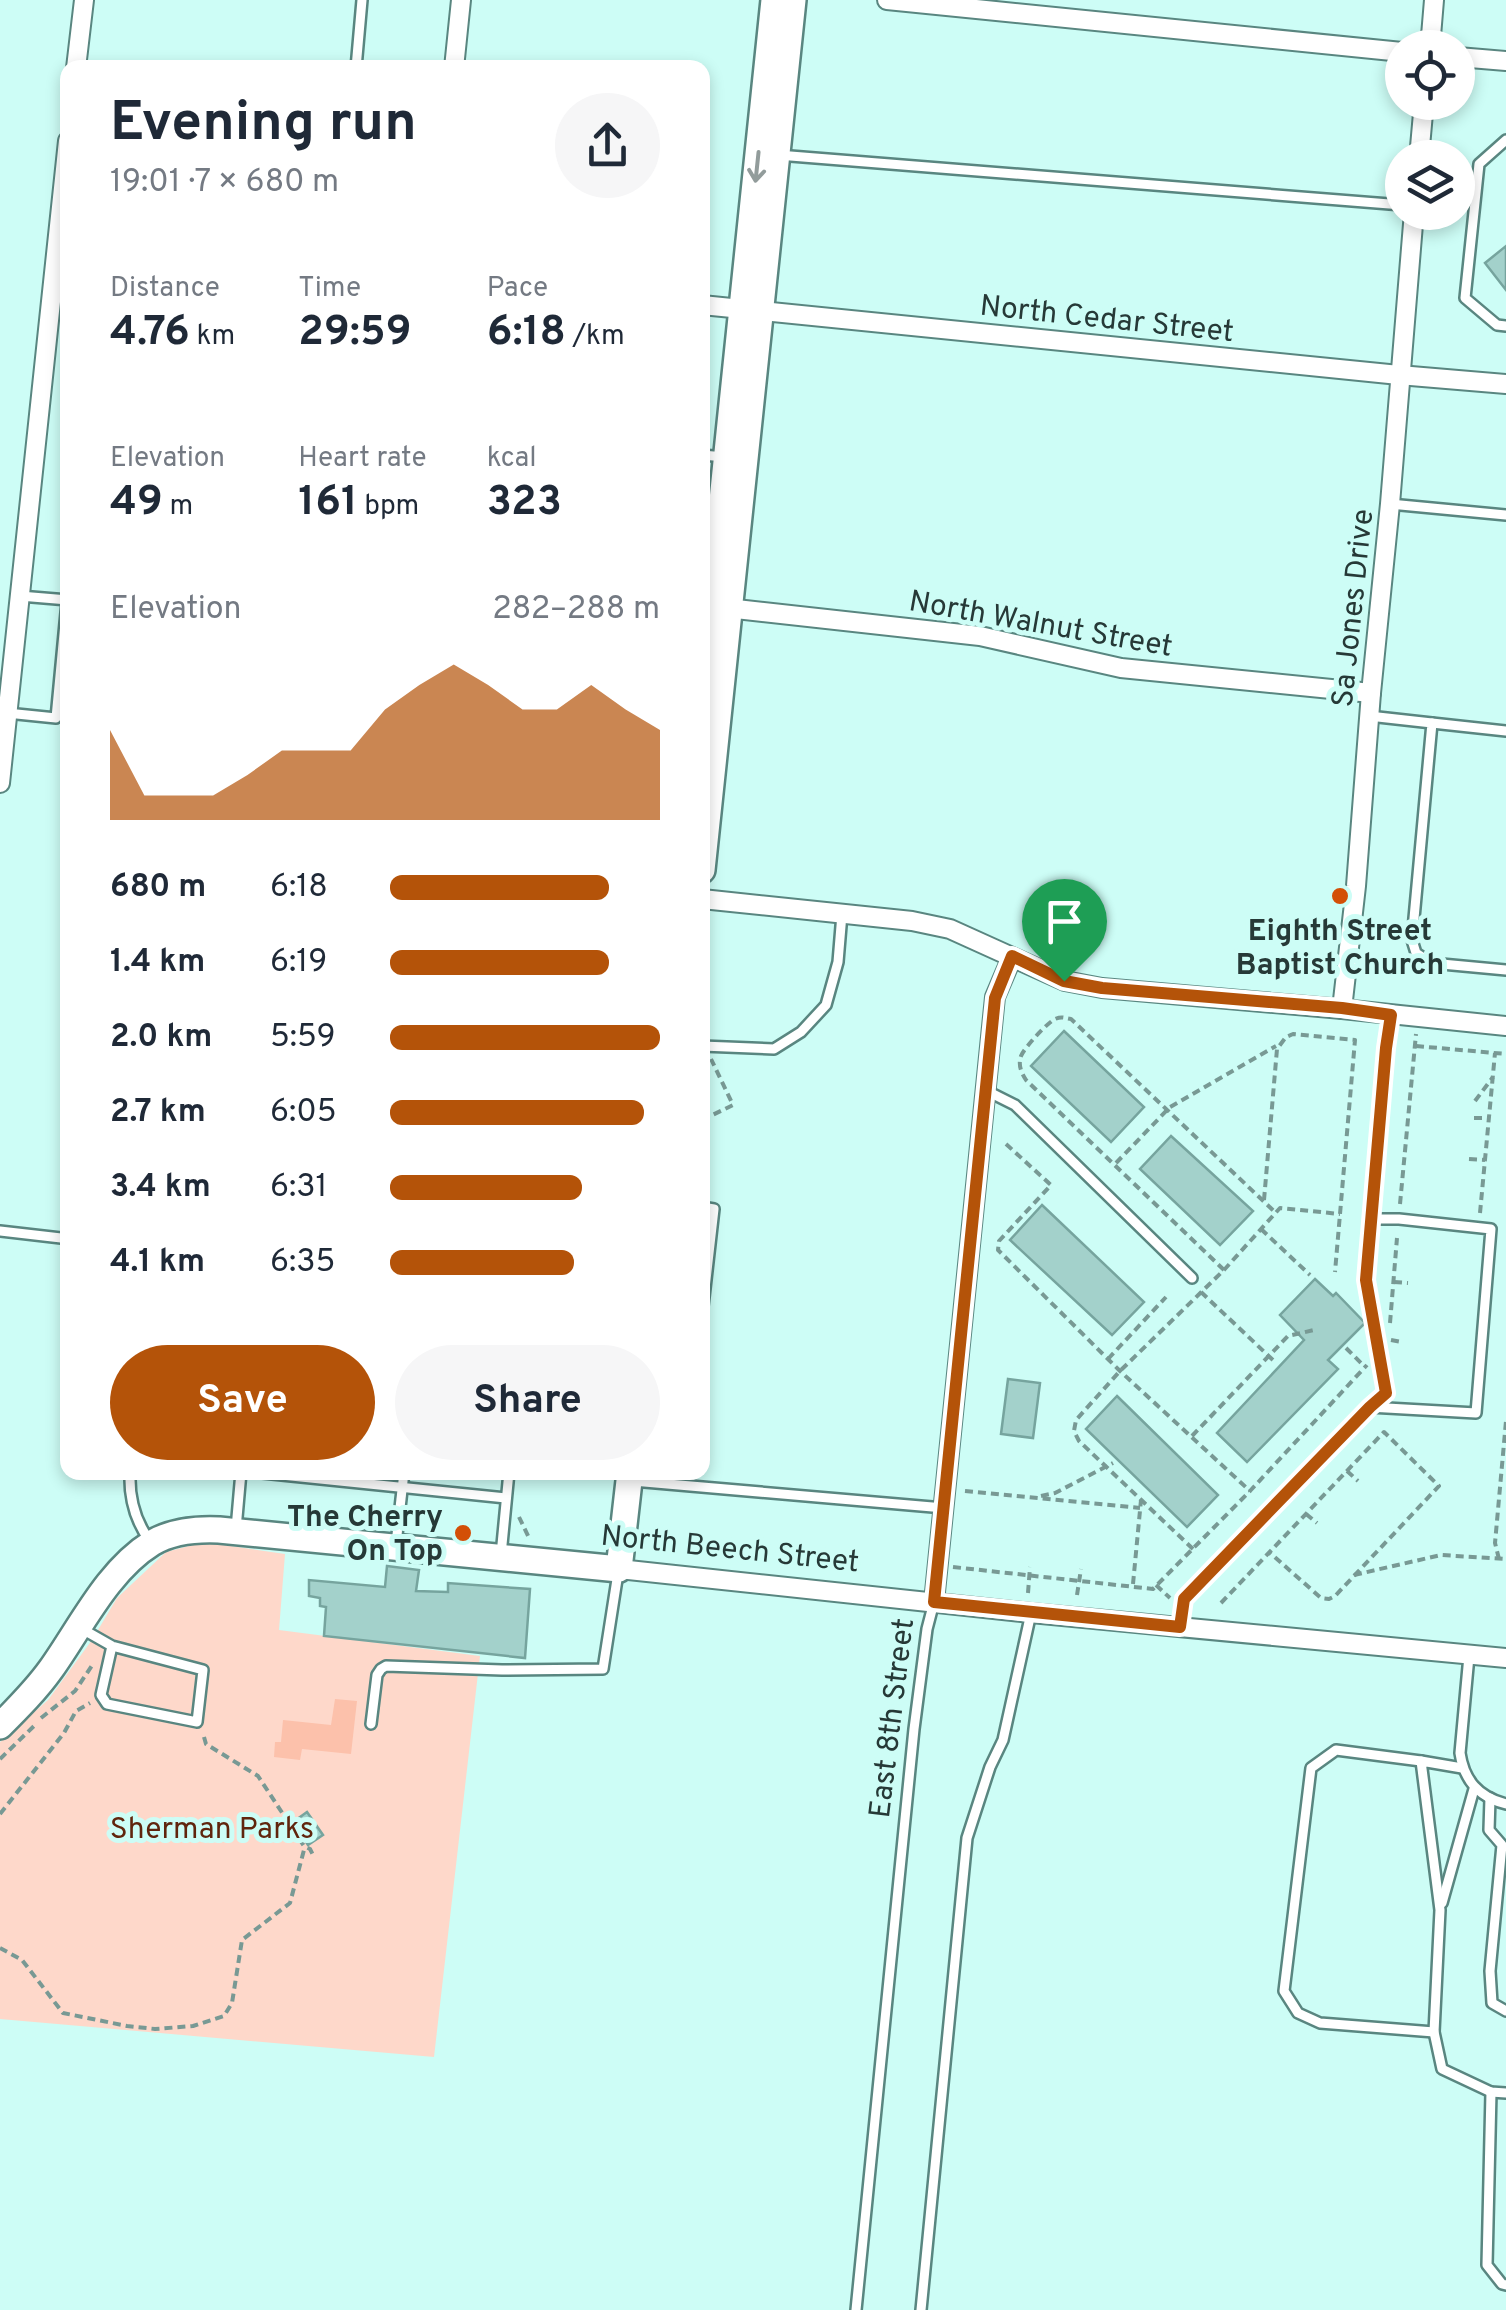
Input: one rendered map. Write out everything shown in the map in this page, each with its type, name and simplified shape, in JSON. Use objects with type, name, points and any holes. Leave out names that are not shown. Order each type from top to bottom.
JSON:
[{"type":"street","points":[[77,60],[84,0]]},
{"type":"street","points":[[455,60],[461,0]]},
{"type":"street","points":[[710,708],[715,456],[752,311],[774,0]]},
{"type":"street","points":[[710,639],[752,311],[778,155],[793,0]]},
{"type":"street","points":[[886,0],[1385,50]]},
{"type":"street","points":[[1432,30],[1434,0]]},
{"type":"street","points":[[1475,58],[1506,61]]},
{"type":"street","points":[[0,783],[60,217]]},
{"type":"street","name":"Sa Jones Drive","points":[[1342,1008],[1412,230]]},
{"type":"street","name":"North Cedar Street","points":[[710,306],[1506,384]]},
{"type":"street","name":"North Walnut Street","points":[[715,606],[980,636],[1120,668],[1371,693]]},
{"type":"street","points":[[710,900],[912,921],[950,930],[1064,981],[1102,988],[1506,1026]]},
{"type":"street","name":"East 8th Street","points":[[934,1602],[995,998],[1012,956]]},
{"type":"street","points":[[618,1569],[630,1480]]},
{"type":"street","name":"North Beech Street","points":[[0,1726],[49,1672],[122,1569],[152,1544],[186,1531],[236,1531],[1506,1658]]},
{"type":"lane","points":[[357,60],[362,0]]},
{"type":"lane","points":[[1506,140],[1479,164],[1465,298],[1496,325],[1506,326]]},
{"type":"lane","points":[[778,155],[1385,204]]},
{"type":"lane","points":[[1390,504],[1506,514]]},
{"type":"lane","points":[[20,596],[60,600]]},
{"type":"lane","points":[[7,713],[56,718],[60,675]]},
{"type":"lane","points":[[1369,716],[1506,731]]},
{"type":"lane","points":[[1432,723],[1412,940],[1416,953],[1431,964],[1506,970]]},
{"type":"lane","points":[[710,1046],[774,1050],[801,1032],[826,1005],[838,962],[842,914]]},
{"type":"lane","points":[[1180,1627],[1184,1599],[1386,1393],[1366,1280],[1391,1015]]},
{"type":"lane","points":[[985,1090],[1015,1106],[1192,1278]]},
{"type":"lane","points":[[710,1208],[714,1209],[710,1244]]},
{"type":"lane","points":[[1370,1407],[1476,1413],[1490,1229],[1372,1219]]},
{"type":"lane","points":[[0,1231],[60,1238]]},
{"type":"lane","points":[[131,1480],[132,1503],[142,1531],[152,1544]]},
{"type":"lane","points":[[236,1531],[241,1480]]},
{"type":"lane","points":[[327,1480],[506,1498]]},
{"type":"lane","points":[[396,1547],[403,1480]]},
{"type":"lane","points":[[500,1557],[508,1480]]},
{"type":"lane","points":[[660,1480],[944,1508]]},
{"type":"lane","points":[[371,1724],[376,1675],[386,1666],[603,1669],[618,1569]]},
{"type":"lane","name":"East 8th Street","points":[[856,2310],[914,1729],[934,1602]]},
{"type":"lane","points":[[921,2310],[967,1838],[990,1767],[1004,1740],[1031,1613]]},
{"type":"lane","points":[[80,1628],[112,1646],[203,1670],[197,1722],[107,1704],[101,1695],[112,1646]]},
{"type":"lane","points":[[1469,1654],[1462,1768],[1474,1789],[1506,1804]]},
{"type":"lane","points":[[1434,2032],[1320,2023],[1298,2013],[1284,1991],[1311,1768],[1336,1750],[1462,1768]]},
{"type":"lane","points":[[1420,1762],[1440,1910],[1434,2032],[1442,2069],[1492,2092],[1506,2094]]},
{"type":"lane","points":[[1440,1910],[1474,1789]]},
{"type":"lane","points":[[1490,1798],[1490,1830],[1504,1846],[1490,1971],[1492,2004],[1506,2011]]},
{"type":"lane","points":[[1492,2092],[1486,2265],[1506,2285]]},
{"type":"path","points":[[1224,1270],[1026,1080],[1020,1071],[1020,1058],[1052,1020],[1071,1020],[1264,1201],[1278,1210],[1340,1214]]},
{"type":"path","points":[[1400,1206],[1416,1029]]},
{"type":"path","points":[[1115,1165],[1168,1110],[1293,1034],[1356,1040],[1335,1272]]},
{"type":"path","points":[[1264,1201],[1280,1044]]},
{"type":"path","points":[[1415,1046],[1506,1054]]},
{"type":"path","points":[[1480,1214],[1495,1053]]},
{"type":"path","points":[[710,1116],[733,1106],[711,1059]]},
{"type":"path","points":[[1491,1102],[1474,1100],[1493,1077]]},
{"type":"path","points":[[1474,1118],[1489,1118]]},
{"type":"path","points":[[1006,1144],[1051,1185],[999,1241],[998,1250],[1120,1371],[1250,1490]]},
{"type":"path","points":[[1469,1158],[1485,1160]]},
{"type":"path","points":[[1261,1229],[1310,1275]]},
{"type":"path","points":[[1398,1238],[1389,1340],[1402,1342]]},
{"type":"path","points":[[1394,1282],[1408,1283]]},
{"type":"path","points":[[1201,1292],[1275,1362]]},
{"type":"path","points":[[1108,1359],[1166,1297]]},
{"type":"path","points":[[1383,1298],[1392,1299]]},
{"type":"path","points":[[1192,1437],[1288,1336],[1314,1330]]},
{"type":"path","points":[[1346,1348],[1365,1367]]},
{"type":"path","points":[[938,1566],[1153,1588],[1373,1358]]},
{"type":"path","points":[[1120,1371],[1076,1420],[1074,1432],[1193,1549]]},
{"type":"path","points":[[1499,1558],[1494,1542],[1506,1420]]},
{"type":"path","points":[[1221,1603],[1269,1552],[1348,1471],[1384,1432],[1439,1486],[1329,1599],[1321,1598],[1269,1552]]},
{"type":"path","points":[[1033,1498],[1056,1493],[1113,1463]]},
{"type":"path","points":[[1348,1471],[1358,1481]]},
{"type":"path","points":[[946,1485],[963,1491],[1140,1508]]},
{"type":"path","points":[[1134,1585],[1141,1500]]},
{"type":"path","points":[[1306,1514],[1317,1524]]},
{"type":"path","points":[[519,1516],[530,1540]]},
{"type":"path","points":[[1354,1575],[1441,1555],[1506,1559]]},
{"type":"path","points":[[1028,1594],[1030,1567]]},
{"type":"path","points":[[1077,1595],[1081,1569]]},
{"type":"path","points":[[1156,1585],[1170,1598]]},
{"type":"path","points":[[0,1759],[44,1715],[75,1691],[101,1652]]},
{"type":"path","points":[[0,1814],[64,1733],[76,1711],[92,1702]]},
{"type":"path","points":[[204,1737],[206,1744],[258,1776],[313,1855]]},
{"type":"path","points":[[0,1948],[22,1960],[64,2013],[156,2029],[193,2026],[224,2016],[232,2004],[242,1940],[290,1902],[305,1846]]},
{"type":"green space","name":"Sherman Parks","points":[[204,1542],[285,1554],[279,1630],[480,1656],[434,2057],[0,2019],[0,1742],[48,1700],[117,1598],[166,1552]]},
{"type":"shaded area","points":[[335,1699],[357,1701],[351,1754],[302,1749],[300,1760],[274,1757],[275,1742],[281,1742],[283,1720],[331,1725]]},
{"type":"building","points":[[1506,246],[1506,290],[1485,263]]},
{"type":"building","points":[[1064,1031],[1144,1107],[1111,1142],[1031,1066]]},
{"type":"building","points":[[1171,1136],[1253,1211],[1220,1245],[1140,1169]]},
{"type":"building","points":[[1042,1205],[1144,1302],[1112,1335],[1010,1240]]},
{"type":"building","points":[[1315,1279],[1333,1296],[1336,1293],[1365,1323],[1328,1360],[1338,1369],[1247,1462],[1217,1433],[1304,1340],[1280,1315]]},
{"type":"building","points":[[1008,1379],[1040,1383],[1033,1438],[1001,1434]]},
{"type":"building","points":[[1117,1396],[1218,1495],[1187,1527],[1086,1429]]},
{"type":"building","points":[[387,1566],[419,1570],[416,1591],[448,1592],[448,1583],[530,1589],[525,1658],[324,1636],[326,1607],[320,1606],[320,1598],[309,1596],[309,1580],[385,1587]]},
{"type":"building","points":[[307,1812],[323,1835],[308,1845],[293,1822]]},
{"type":"place","name":"Eighth Street Baptist Church","points":[[1340,896]]},
{"type":"place","name":"The Cherry On Top","points":[[463,1533]]},
{"type":"route","points":[[1012,956],[1064,981],[1102,988],[1391,1015],[1366,1280],[1386,1393],[1184,1599],[1180,1627],[934,1602],[995,998],[1012,956]]}]
